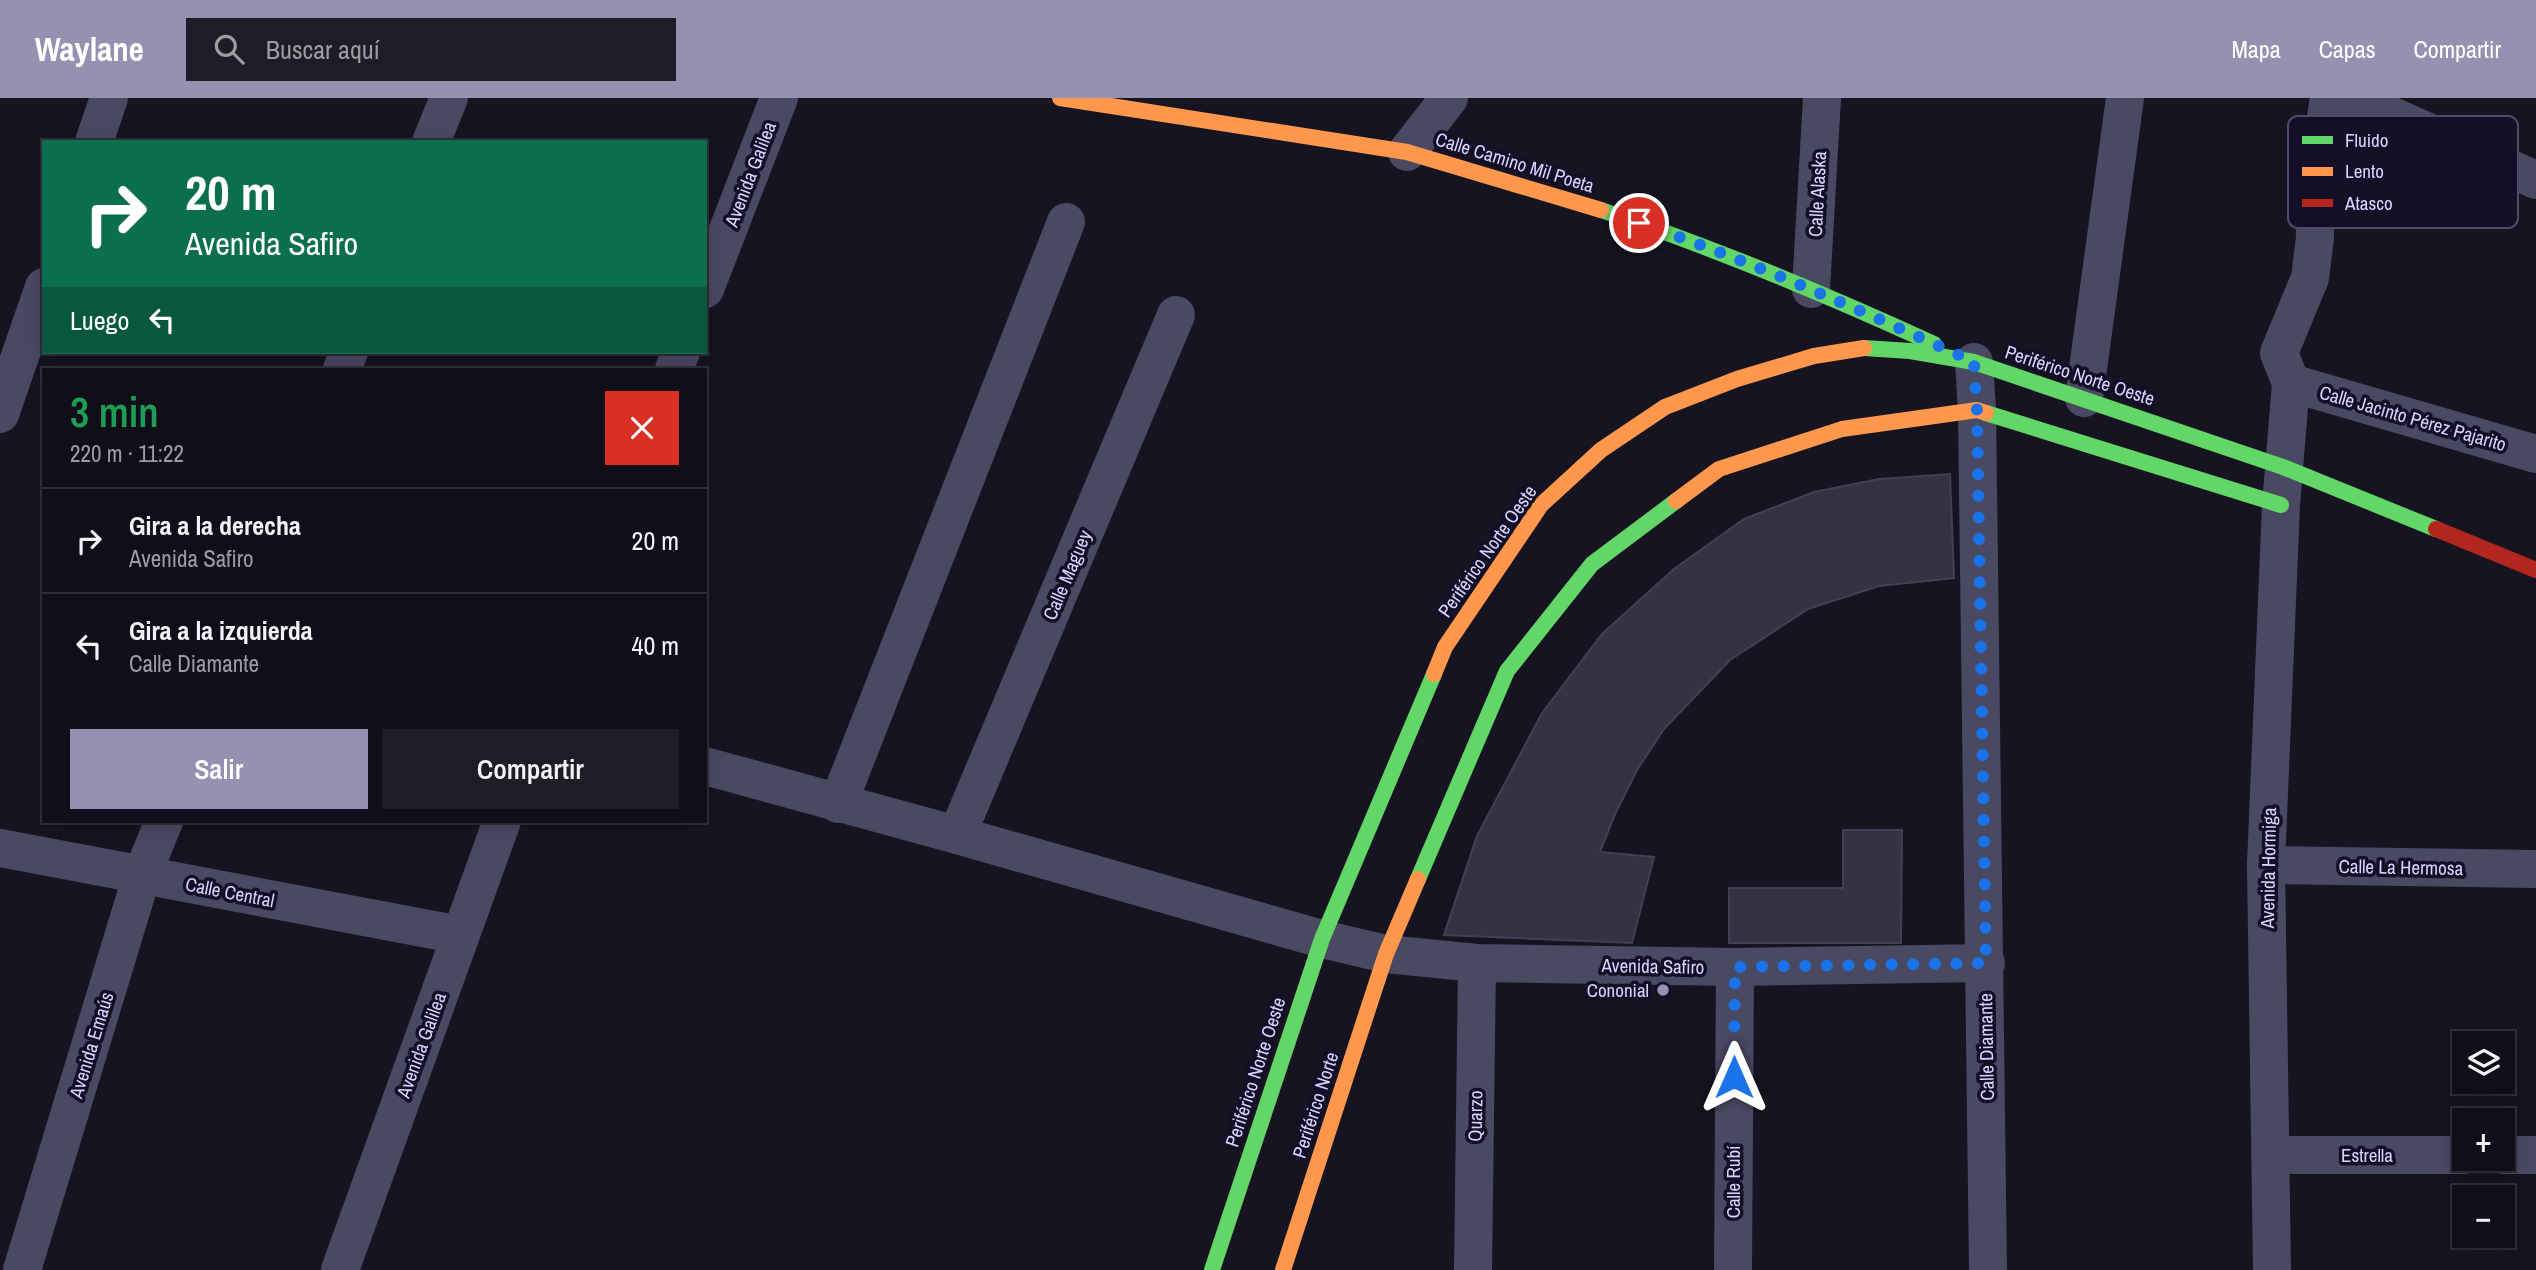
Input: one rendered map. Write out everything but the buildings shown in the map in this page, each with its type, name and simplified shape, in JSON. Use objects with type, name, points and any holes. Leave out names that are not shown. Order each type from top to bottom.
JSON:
[{"type":"main road","name":"Calle Camino Mil Poeta","points":[[1060,98],[1407,152],[1588,206],[1690,240],[1811,289],[1974,362]]},
{"type":"main road","name":"Periférico Norte Oeste","points":[[1212,1270],[1322,939],[1445,647],[1541,505],[1601,450],[1665,407],[1737,379],[1814,356],[1867,348],[1910,351],[1974,362],[2283,467],[2536,570]]},
{"type":"main road","points":[[1977,411],[2281,505]]},
{"type":"main road","name":"Periférico Norte","points":[[1283,1270],[1386,954],[1507,671],[1592,564],[1719,469],[1842,429],[1977,411]]},
{"type":"street","points":[[95,140],[109,98]]},
{"type":"street","points":[[432,140],[449,98]]},
{"type":"street","name":"Avenida Galilea","points":[[707,284],[779,98]]},
{"type":"street","points":[[1407,152],[1449,98]]},
{"type":"street","name":"Calle Alaska","points":[[1811,289],[1822,98]]},
{"type":"street","points":[[2084,398],[2125,98]]},
{"type":"street","points":[[2326,116],[2329,98]]},
{"type":"street","points":[[2353,98],[2393,116]]},
{"type":"street","points":[[2518,172],[2536,180]]},
{"type":"street","points":[[838,804],[1066,222]]},
{"type":"street","points":[[2291,383],[2279,353],[2310,278],[2315,228]]},
{"type":"street","points":[[0,414],[42,293]]},
{"type":"street","name":"Calle Maguey","points":[[957,835],[1176,315]]},
{"type":"street","name":"Calle Diamante","points":[[1974,362],[1977,411],[1989,1270]]},
{"type":"street","name":"Calle Jacinto Pérez Pajarito","points":[[2291,383],[2536,453]]},
{"type":"street","name":"Avenida Hormiga","points":[[2272,1270],[2266,865],[2281,505],[2291,383]]},
{"type":"street","name":"Avenida Safiro","points":[[707,767],[1322,939],[1386,954],[1477,962],[1735,967],[1986,963]]},
{"type":"street","name":"Avenida Emaús","points":[[22,1270],[142,875],[162,823]]},
{"type":"street","name":"Avenida Galilea","points":[[340,1270],[501,823]]},
{"type":"street","name":"Calle Central","points":[[0,848],[460,935]]},
{"type":"street","name":"Calle La Hermosa","points":[[2266,865],[2536,869]]},
{"type":"street","name":"Quarzo","points":[[1473,1270],[1477,962]]},
{"type":"street","name":"Calle Rubí","points":[[1732,1270],[1735,967]]},
{"type":"street","name":"Estrella","points":[[2270,1155],[2452,1155]]},
{"type":"street","points":[[2515,1155],[2536,1155]]},
{"type":"traffic: fast","points":[[1601,210],[1769,272],[1934,344]]},
{"type":"traffic: fast","points":[[1864,348],[1910,351],[1974,362],[2283,467],[2436,529]]},
{"type":"traffic: fast","points":[[1986,413],[2281,505]]},
{"type":"traffic: fast","points":[[1418,879],[1507,671],[1592,564],[1676,501]]},
{"type":"traffic: fast","points":[[1212,1270],[1322,939],[1434,674]]},
{"type":"traffic: slow","points":[[1060,98],[1407,152],[1601,210]]},
{"type":"traffic: slow","points":[[1434,674],[1445,647],[1541,505],[1601,450],[1665,407],[1737,379],[1814,356],[1864,348]]},
{"type":"traffic: slow","points":[[1676,501],[1719,469],[1842,429],[1977,410],[1986,413]]},
{"type":"traffic: slow","points":[[1283,1270],[1386,954],[1418,879]]},
{"type":"traffic: jam","points":[[2436,529],[2536,570]]},
{"type":"place","name":"Cononial","points":[[1663,990]]},
{"type":"route","points":[[1639,223],[1690,240],[1846,304],[1974,362],[1986,963],[1735,967],[1734,1077]]}]
